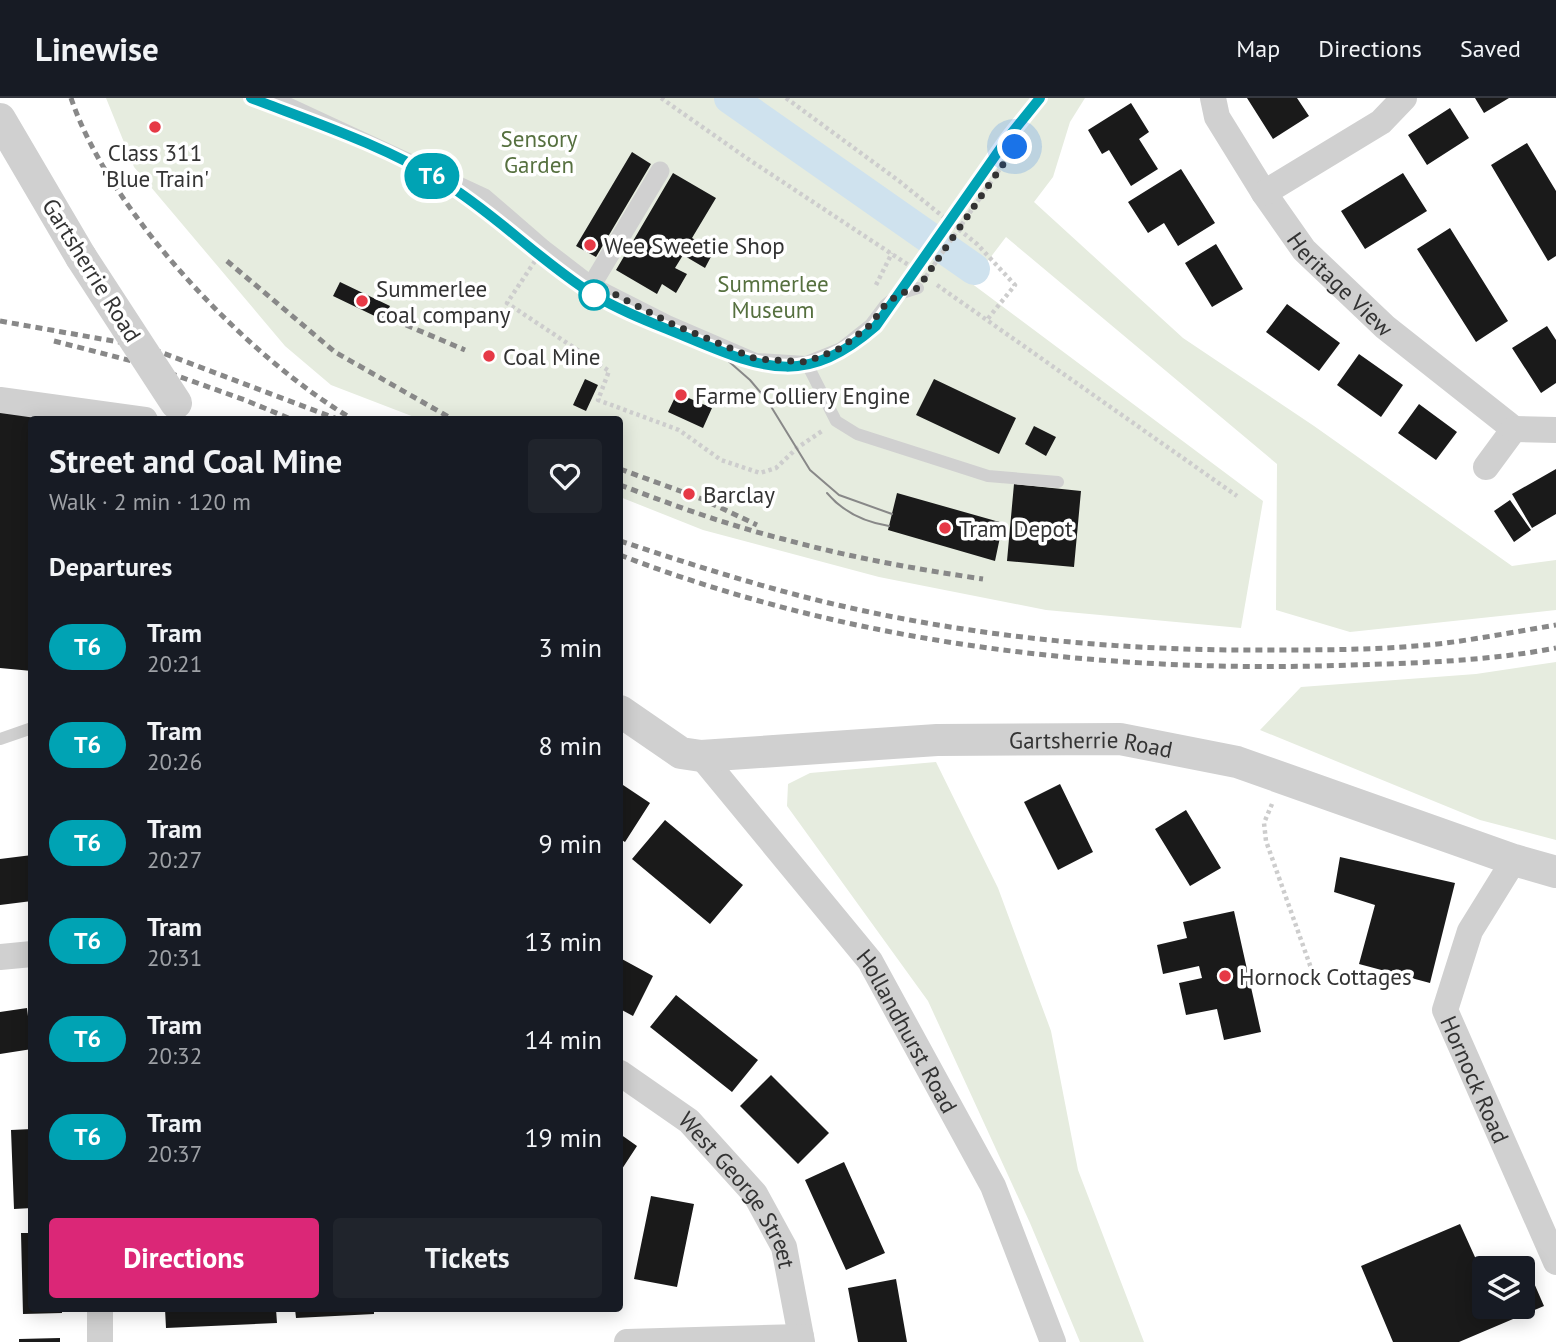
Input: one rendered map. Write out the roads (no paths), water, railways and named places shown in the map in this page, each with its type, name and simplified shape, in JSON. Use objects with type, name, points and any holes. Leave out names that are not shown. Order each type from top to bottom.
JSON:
[{"type":"street","name":"Heritage View","points":[[1213,98],[1217,117],[1264,193],[1304,250],[1385,327],[1514,429]]},
{"type":"street","points":[[1264,193],[1381,122],[1404,98]]},
{"type":"street","name":"Gartsherrie Road","points":[[0,119],[81,257],[181,412]]},
{"type":"street","points":[[593,283],[660,171]]},
{"type":"street","points":[[0,400],[116,416]]},
{"type":"street","points":[[1486,467],[1514,429],[1556,430]]},
{"type":"street","name":"Gartsherrie Road","points":[[623,713],[681,753],[701,757],[937,740],[1120,739],[1237,762],[1556,872]]},
{"type":"street","name":"Hollandhurst Road","points":[[701,757],[870,961],[993,1186],[1053,1342]]},
{"type":"street","name":"Hornock Road","points":[[1514,859],[1470,931],[1445,1010],[1556,1262]]},
{"type":"street","points":[[0,957],[28,954]]},
{"type":"street","name":"West George Street","points":[[623,1075],[689,1121],[755,1194],[784,1247],[802,1339]]},
{"type":"street","points":[[100,1312],[100,1342]]},
{"type":"street","points":[[627,1342],[802,1339]]},
{"type":"lane","points":[[277,98],[486,195],[593,283],[670,323],[756,359],[806,362],[841,348],[870,325],[885,305],[899,294],[918,288]]},
{"type":"lane","points":[[806,362],[836,421],[858,433],[988,476],[1058,482]]},
{"type":"lane","points":[[0,739],[28,729]]},
{"type":"waterway","points":[[730,98],[974,269]]},
{"type":"tram line","points":[[251,98],[350,136],[445,183],[556,269],[618,308],[742,359],[786,367],[829,357],[852,345],[876,326],[1007,139],[1040,98]]},
{"type":"tram line","name":"T6","points":[[251,98],[347,135],[444,183],[486,211],[594,295],[643,321],[737,359],[758,364],[802,366],[841,352],[876,326],[1007,139],[1040,98]]},
{"type":"tram line","points":[[726,359],[750,380],[767,400],[810,470],[839,495],[892,514]]},
{"type":"tram line","points":[[827,493],[840,506],[855,515],[889,526]]},
{"type":"railway","points":[[71,98],[90,143],[117,189],[150,235],[188,280],[271,360],[348,416]]},
{"type":"railway","points":[[227,261],[335,352],[447,416]]},
{"type":"railway","points":[[0,321],[147,347],[329,416]]},
{"type":"railway","points":[[406,325],[465,350]]},
{"type":"railway","points":[[54,341],[144,364],[283,416]]},
{"type":"railway","points":[[623,470],[702,499],[757,525]]},
{"type":"railway","points":[[623,486],[721,521],[808,545],[882,562],[983,579]]},
{"type":"railway","points":[[623,542],[703,568],[842,606],[947,627],[1107,645],[1213,650],[1402,647],[1446,643],[1556,625]]},
{"type":"railway","points":[[623,556],[708,586],[797,611],[980,647],[1072,658],[1258,667],[1479,659],[1556,648]]},
{"type":"place","name":"Class 311 'Blue Train'","points":[[155,127]]},
{"type":"place","name":"Wee Sweetie Shop","points":[[590,245]]},
{"type":"place","name":"Summerlee coal company","points":[[362,301]]},
{"type":"place","name":"Coal Mine","points":[[489,356]]},
{"type":"place","name":"Farme Colliery Engine","points":[[681,395]]},
{"type":"place","name":"Barclay","points":[[689,494]]},
{"type":"place","name":"Tram Depot","points":[[945,528]]},
{"type":"place","name":"Hornock Cottages","points":[[1225,976]]},
{"type":"park label","name":"Sensory Garden","points":[[539,151]]},
{"type":"park label","name":"Summerlee Museum","points":[[773,296]]}]
